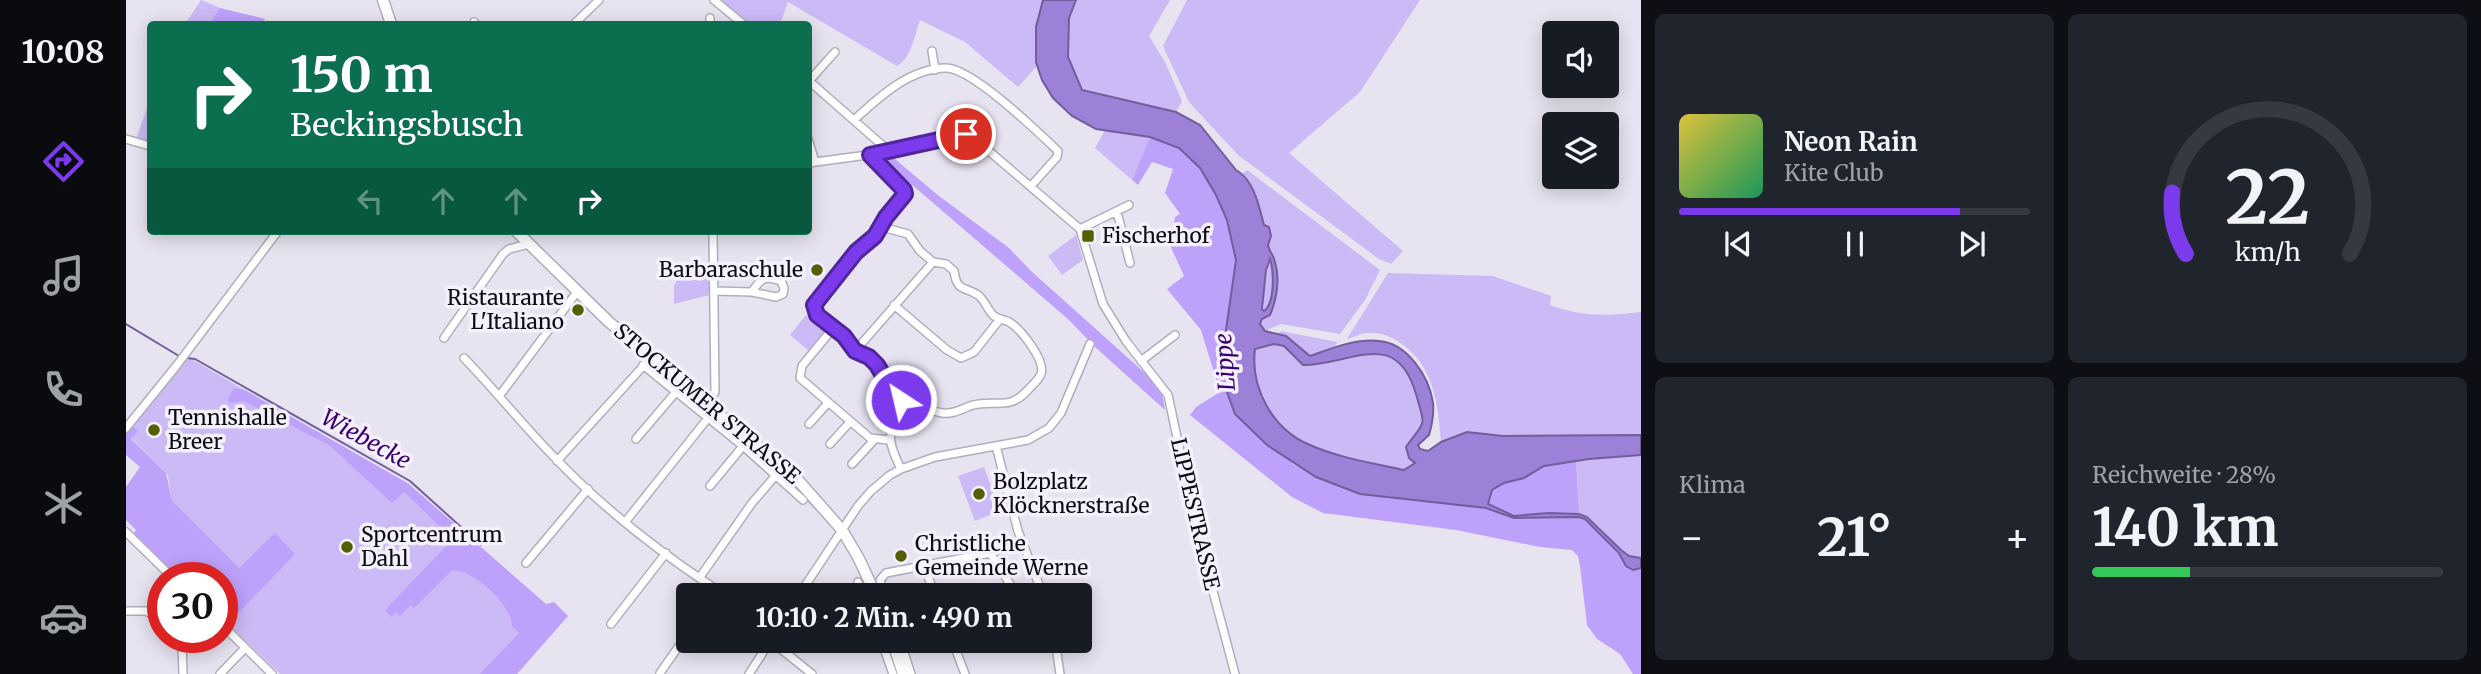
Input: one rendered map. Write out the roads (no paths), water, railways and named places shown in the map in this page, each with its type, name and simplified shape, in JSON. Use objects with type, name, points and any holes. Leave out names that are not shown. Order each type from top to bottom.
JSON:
[{"type":"main road","points":[[383,0],[390,21]]},
{"type":"main road","name":"STOCKUMER STRASSE","points":[[520,235],[577,292],[652,359],[776,459],[818,501],[842,530],[870,583]]},
{"type":"main road","points":[[896,653],[903,674]]},
{"type":"street","points":[[577,21],[599,0]]},
{"type":"street","points":[[714,0],[739,21]]},
{"type":"street","points":[[932,51],[935,70]]},
{"type":"street","points":[[812,78],[835,52]]},
{"type":"street","points":[[854,120],[887,92],[910,78],[949,68],[972,79],[1058,151],[1057,157],[1031,186]]},
{"type":"street","points":[[812,84],[890,152]]},
{"type":"street","points":[[812,162],[890,152],[969,134],[1080,229],[1129,205]]},
{"type":"street","points":[[126,139],[147,145]]},
{"type":"street","points":[[870,155],[905,193],[886,217],[882,227],[856,252],[815,302],[814,307],[817,315],[844,336],[855,351],[869,357],[898,389],[901,408],[889,440],[901,469]]},
{"type":"street","points":[[1117,212],[1130,263]]},
{"type":"street","points":[[882,227],[908,234],[920,251],[933,262],[946,264],[954,271],[956,282],[964,290],[977,294],[987,309],[1017,329],[1042,362],[1040,376],[1019,400],[976,404],[951,413],[915,406],[901,408]]},
{"type":"street","name":"LIPPESTRASSE","points":[[1080,229],[1100,299],[1141,361],[1168,395],[1196,531],[1235,674]]},
{"type":"street","points":[[126,428],[275,235]]},
{"type":"street","points":[[707,403],[715,392],[713,235]]},
{"type":"street","points":[[444,338],[503,254],[509,249],[528,244]]},
{"type":"street","points":[[855,351],[933,262]]},
{"type":"street","points":[[714,291],[752,292]]},
{"type":"street","points":[[500,395],[577,292]]},
{"type":"street","points":[[894,304],[947,350],[961,358],[974,352],[1000,320]]},
{"type":"street","points":[[834,327],[802,366],[802,382],[870,438],[889,440]]},
{"type":"street","points":[[1141,361],[1175,335]]},
{"type":"street","points":[[807,583],[867,494],[878,483],[901,469],[935,457],[1035,438],[1055,421],[1066,403],[1090,344]]},
{"type":"street","points":[[464,358],[557,461],[626,521],[706,583]]},
{"type":"street","points":[[557,461],[643,365],[652,359]]},
{"type":"street","name":"STOCKUMER STRASSE","points":[[643,365],[743,446],[803,500]]},
{"type":"street","name":"STOCKUMER STRASSE","points":[[636,439],[676,392]]},
{"type":"street","points":[[809,424],[828,403]]},
{"type":"street","points":[[626,521],[708,418]]},
{"type":"street","points":[[830,444],[850,422]]},
{"type":"street","points":[[852,464],[875,439]]},
{"type":"street","name":"STOCKUMER STRASSE","points":[[710,486],[743,446]]},
{"type":"street","points":[[996,446],[1022,544],[1038,583]]},
{"type":"street","points":[[700,577],[752,503],[776,475]]},
{"type":"street","points":[[526,563],[588,489]]},
{"type":"street","points":[[126,532],[157,562]]},
{"type":"street","points":[[881,583],[883,575],[890,572],[990,553],[1022,544]]},
{"type":"street","points":[[611,624],[666,553]]},
{"type":"street","points":[[990,553],[1009,583]]},
{"type":"street","points":[[924,566],[930,583]]},
{"type":"street","points":[[126,611],[147,612]]},
{"type":"street","points":[[238,641],[272,674]]},
{"type":"street","points":[[220,674],[245,648]]},
{"type":"street","points":[[660,673],[676,650]]},
{"type":"street","points":[[182,653],[183,674]]},
{"type":"street","points":[[749,674],[763,653]]},
{"type":"street","points":[[786,653],[812,674]]},
{"type":"street","points":[[886,653],[893,674]]},
{"type":"street","points":[[904,653],[911,674]]},
{"type":"street","points":[[957,653],[965,674]]},
{"type":"street","points":[[1057,653],[1060,674]]},
{"type":"water","name":"Lippe","points":[[1043,0],[1076,0],[1069,18],[1068,57],[1082,90],[1176,112],[1200,125],[1247,180],[1255,194],[1264,225],[1269,227],[1271,236],[1268,245],[1277,268],[1277,288],[1270,315],[1262,319],[1260,324],[1265,331],[1286,336],[1310,356],[1343,345],[1370,340],[1389,343],[1407,354],[1422,372],[1433,403],[1429,435],[1418,445],[1420,449],[1428,451],[1441,442],[1467,432],[1503,436],[1641,435],[1641,455],[1544,466],[1524,478],[1504,483],[1492,490],[1488,504],[1514,516],[1548,513],[1579,514],[1587,517],[1621,550],[1629,556],[1641,558],[1641,568],[1633,570],[1626,566],[1619,553],[1585,519],[1579,517],[1514,518],[1486,508],[1360,494],[1316,477],[1267,445],[1235,414],[1227,392],[1223,351],[1236,260],[1227,220],[1216,195],[1200,168],[1179,148],[1150,137],[1096,129],[1072,116],[1053,98],[1042,80],[1036,62],[1036,27]],"holes":[[[1270,259],[1272,294],[1264,311],[1266,270]],[[1274,344],[1284,346],[1303,365],[1370,354],[1384,355],[1397,361],[1407,373],[1423,419],[1421,427],[1406,447],[1409,458],[1415,463],[1404,470],[1344,457],[1310,445],[1285,429],[1260,393],[1254,364],[1255,349]]]},
{"type":"waterway","name":"Wiebecke","points":[[126,324],[179,356]]},
{"type":"waterway","name":"Wiebecke","points":[[187,358],[195,359],[410,481],[481,545]]},
{"type":"place","name":"Fischerhof","points":[[1088,236]]},
{"type":"place","name":"Barbaraschule","points":[[817,270]]},
{"type":"place","name":"Ristaurante L'Italiano","points":[[578,310]]},
{"type":"place","name":"Tennishalle Breer","points":[[154,430]]},
{"type":"place","name":"Bolzplatz Klöcknerstraße","points":[[979,494]]},
{"type":"place","name":"Sportcentrum Dahl","points":[[347,547]]},
{"type":"place","name":"Christliche Gemeinde Werne","points":[[901,556]]}]
